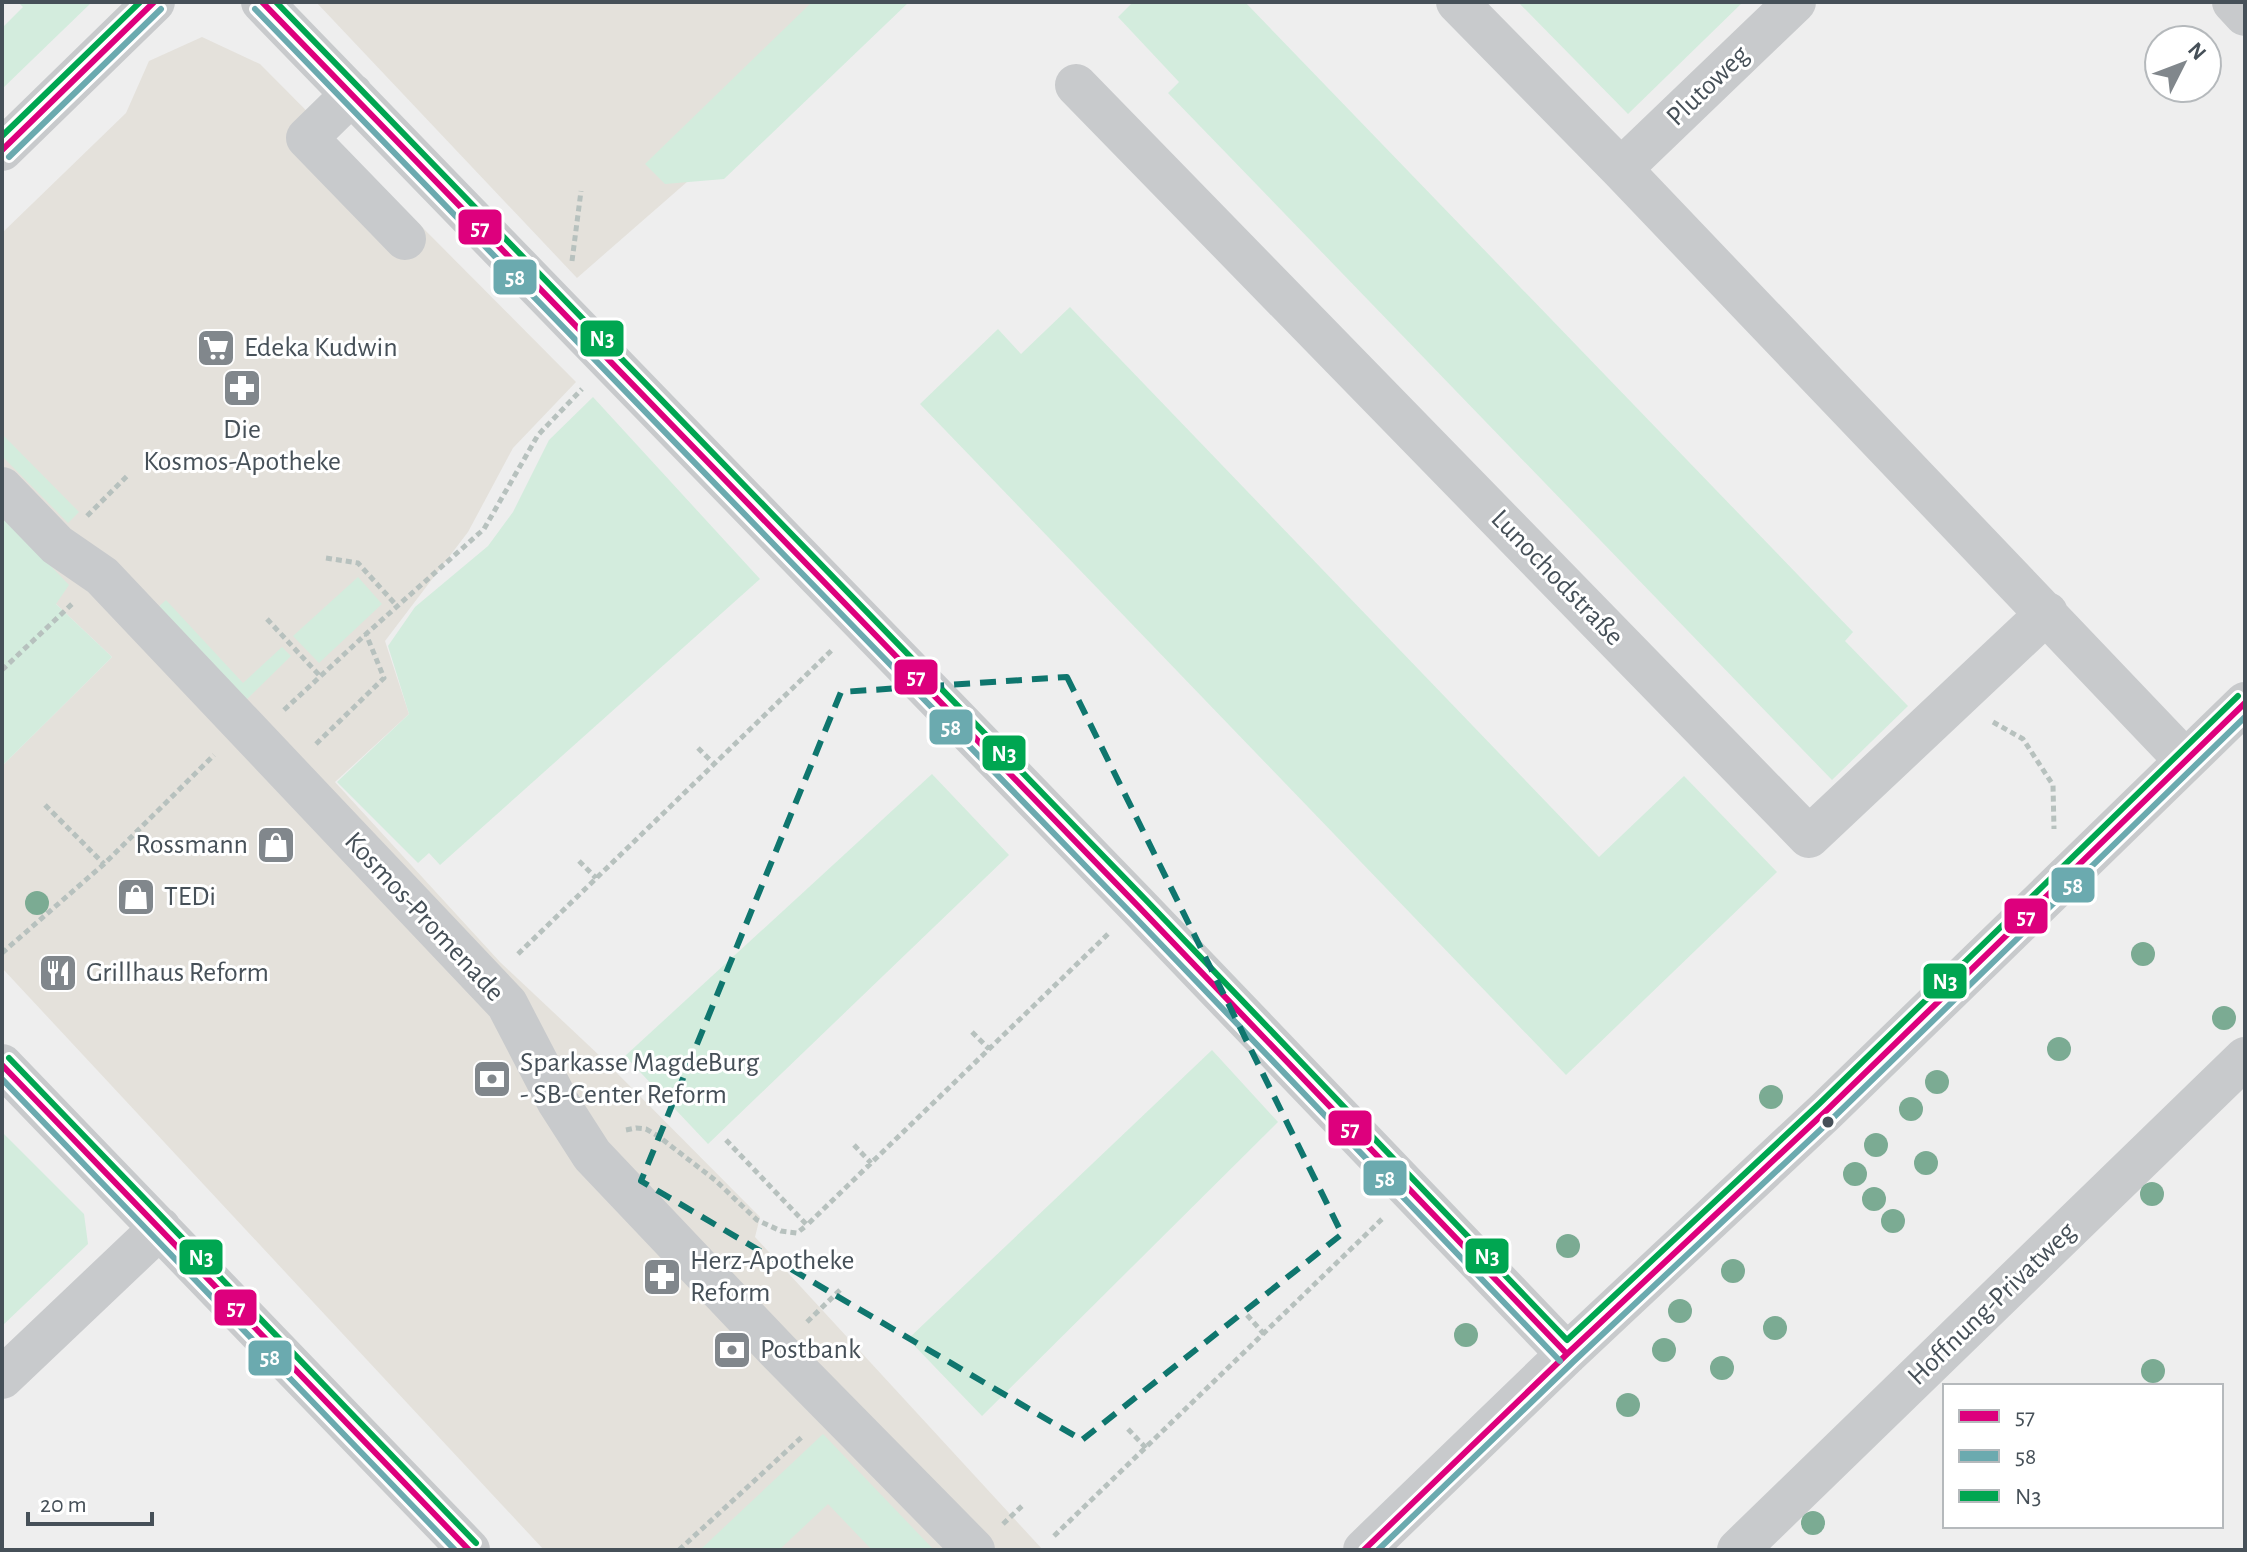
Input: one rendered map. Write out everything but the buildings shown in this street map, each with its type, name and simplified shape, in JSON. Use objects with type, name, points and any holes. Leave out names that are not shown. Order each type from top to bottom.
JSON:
[{"type":"street","points":[[2,150],[154,2]]},
{"type":"street","points":[[262,2],[612,361],[1567,1354]]},
{"type":"street","points":[[1457,2],[1621,169],[2185,760]]},
{"type":"street","name":"Plutoweg","points":[[1621,169],[1795,2]]},
{"type":"street","points":[[2233,2],[2245,15]]},
{"type":"street","name":"Lunochodstraße","points":[[1076,85],[1809,837],[2047,613]]},
{"type":"street","points":[[352,94],[307,138],[405,239]]},
{"type":"street","name":"Kosmos-Promenade","points":[[2,488],[57,545],[102,576],[236,745],[286,772],[507,1004],[558,1102],[592,1155],[834,1408],[988,1537]]},
{"type":"street","points":[[1364,1550],[1826,1111],[2245,703]]},
{"type":"street","name":"Hoffnung-Privatweg","points":[[1738,1550],[2245,1058]]},
{"type":"street","points":[[2,1065],[469,1550]]},
{"type":"street","points":[[2,1378],[160,1228]]},
{"type":"path","points":[[571,266],[581,191]]},
{"type":"path","points":[[2,953],[484,529],[538,435],[612,361]]},
{"type":"path","points":[[57,545],[129,474]]},
{"type":"path","points":[[326,558],[358,563],[397,606]]},
{"type":"path","points":[[2,670],[102,576]]},
{"type":"path","points":[[267,619],[320,676]]},
{"type":"path","points":[[487,983],[862,621]]},
{"type":"path","points":[[286,772],[384,678],[366,634]]},
{"type":"path","points":[[1981,716],[2023,739],[2053,785],[2054,840]]},
{"type":"path","points":[[698,748],[714,765]]},
{"type":"path","points":[[45,805],[104,864]]},
{"type":"path","points":[[579,861],[596,878]]},
{"type":"path","points":[[592,1155],[627,1130],[646,1129],[715,1180],[757,1220],[781,1231],[797,1233],[1137,905]]},
{"type":"path","points":[[972,1032],[989,1049]]},
{"type":"path","points":[[726,1140],[807,1225]]},
{"type":"path","points":[[854,1145],[871,1163]]},
{"type":"path","points":[[1054,1536],[1411,1191]]},
{"type":"path","points":[[810,1319],[840,1290]]},
{"type":"path","points":[[1247,1315],[1264,1334]]},
{"type":"path","points":[[679,1550],[834,1408]]},
{"type":"path","points":[[1128,1429],[1146,1448]]},
{"type":"path","points":[[988,1537],[1023,1505]]},
{"type":"highlighted area","points":[[1067,677],[1342,1234],[1082,1440],[641,1181],[841,692]]},
{"type":"shaded area","points":[[316,2],[818,2],[719,154],[577,278]]},
{"type":"shaded area","points":[[202,37],[260,64],[576,382],[513,448],[468,532],[385,641],[409,714],[335,782],[500,962],[601,1057],[760,1217],[755,1237],[1043,1550],[544,1550],[2,968],[2,766],[112,657],[56,604],[2,515],[2,233],[126,113],[149,61]]},
{"type":"green space","points":[[18,2],[92,2],[2,89],[2,28],[23,7]]},
{"type":"green space","points":[[812,2],[909,2],[724,179],[665,184],[645,164]]},
{"type":"green space","points":[[1133,2],[1245,2],[1853,632],[1845,641],[1908,706],[1832,780],[1168,93],[1179,82],[1118,17]]},
{"type":"green space","points":[[1518,2],[1743,2],[1628,114]]},
{"type":"green space","points":[[1070,307],[1599,857],[1684,776],[1777,872],[1566,1075],[920,404],[998,329],[1021,354]]},
{"type":"green space","points":[[593,397],[760,579],[440,865],[429,853],[418,863],[337,782],[409,714],[388,646],[415,607],[488,546],[513,512],[549,440]]},
{"type":"green space","points":[[2,434],[79,512],[68,523],[2,456]]},
{"type":"green space","points":[[2,515],[69,585],[56,604],[112,657],[2,766]]},
{"type":"green space","points":[[358,577],[382,604],[319,663],[293,636]]},
{"type":"green space","points":[[166,600],[243,683],[282,647],[291,656],[241,705],[154,611]]},
{"type":"green space","points":[[932,774],[1009,855],[708,1144],[625,1056]]},
{"type":"green space","points":[[1212,1050],[1278,1122],[982,1416],[908,1339]]},
{"type":"green space","points":[[2,1132],[84,1214],[88,1244],[2,1326]]},
{"type":"green space","points":[[823,1434],[934,1550],[872,1550],[828,1504],[779,1550],[700,1550]]},
{"type":"transit line","name":"N3","points":[[2,136],[140,2]]},
{"type":"transit line","name":"57","points":[[2,150],[154,2]]},
{"type":"transit line","name":"57","points":[[262,2],[1137,905],[1567,1354]]},
{"type":"transit line","name":"N3","points":[[276,2],[1144,898],[1567,1340],[1819,1104],[2238,696]]},
{"type":"transit line","name":"58","points":[[9,157],[161,9]]},
{"type":"transit line","name":"58","points":[[255,9],[1130,912],[1560,1361]]},
{"type":"transit line","name":"57","points":[[1364,1550],[1826,1111],[2245,703]]},
{"type":"transit line","name":"58","points":[[1378,1550],[1833,1118],[2245,717]]},
{"type":"transit line","name":"N3","points":[[9,1058],[476,1543]]},
{"type":"transit line","name":"57","points":[[2,1065],[469,1550]]},
{"type":"transit line","name":"58","points":[[2,1079],[455,1550]]},
{"type":"place","name":"Edeka Kudwin","points":[[216,348]]},
{"type":"place","name":"Die Kosmos-Apotheke","points":[[242,388]]},
{"type":"place","name":"Rossmann","points":[[276,845]]},
{"type":"place","name":"TEDi","points":[[136,897]]},
{"type":"place","name":"Grillhaus Reform","points":[[58,973]]},
{"type":"place","name":"Sparkasse MagdeBurg - SB-Center Reform","points":[[492,1079]]},
{"type":"place","name":"Herz-Apotheke Reform","points":[[662,1277]]},
{"type":"place","name":"Postbank","points":[[732,1350]]}]
